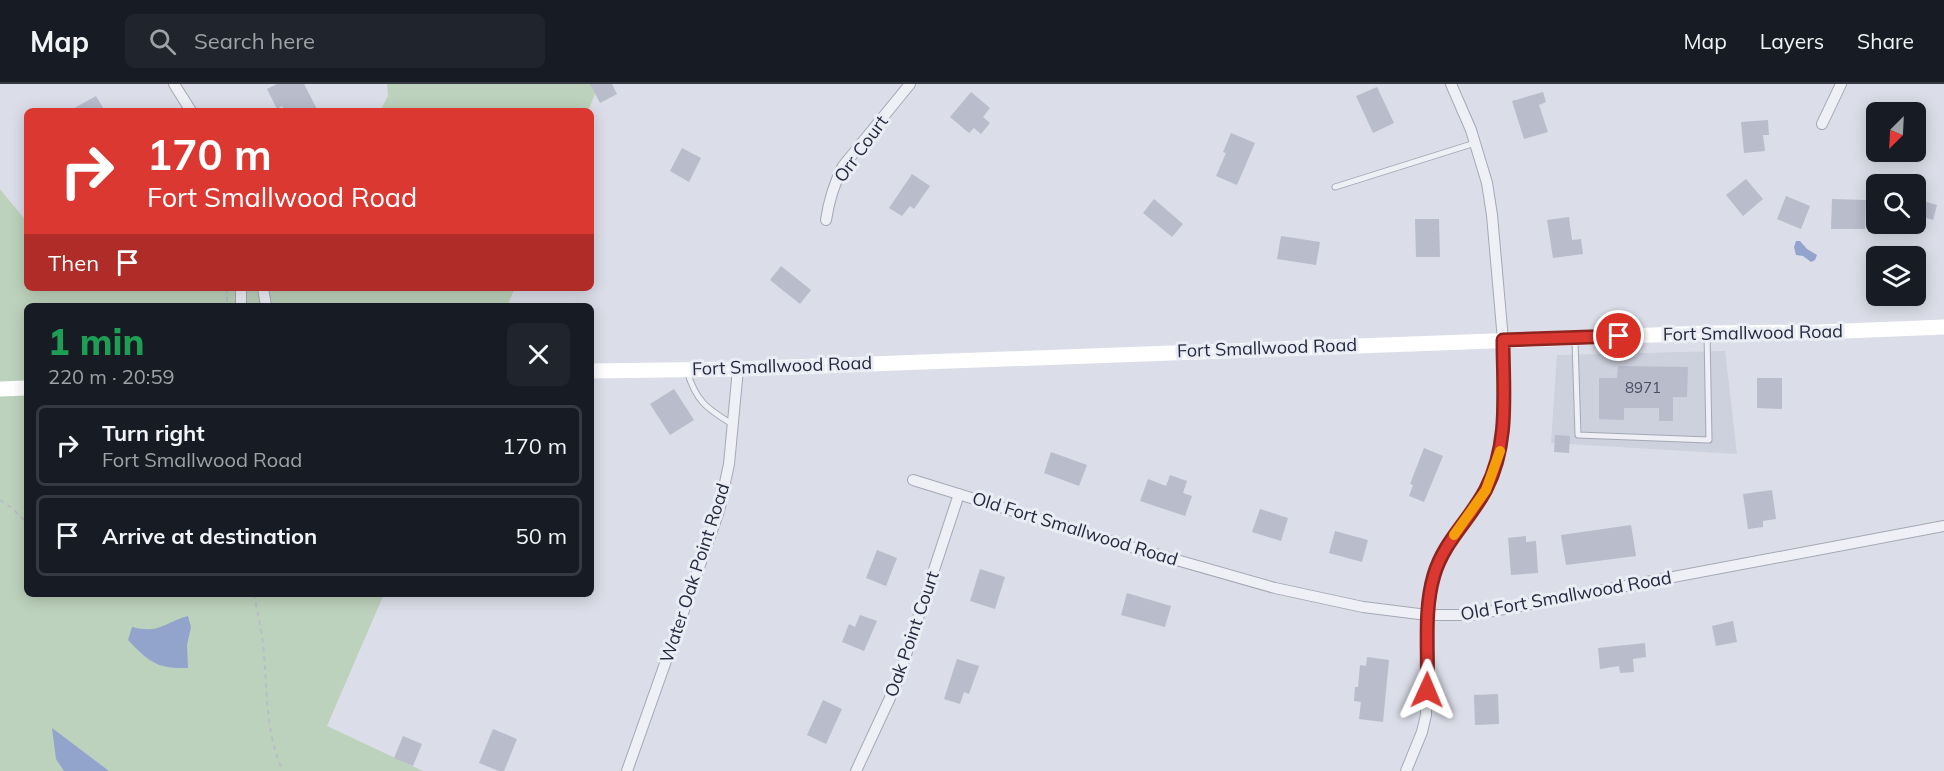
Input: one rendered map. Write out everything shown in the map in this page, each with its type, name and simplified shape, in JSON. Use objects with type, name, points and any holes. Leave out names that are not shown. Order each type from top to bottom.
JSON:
[{"type":"main road","name":"Fort Smallwood Road","points":[[594,371],[738,369],[1503,340],[1944,327]]},
{"type":"main road","points":[[0,389],[24,388]]},
{"type":"street","points":[[174,84],[189,108]]},
{"type":"street","name":"Orr Court","points":[[826,220],[829,199],[843,166],[910,84]]},
{"type":"street","points":[[1406,771],[1422,732],[1426,714],[1429,594],[1439,560],[1446,546],[1486,490],[1499,457],[1503,418],[1503,340],[1492,215],[1487,183],[1475,143],[1451,84]]},
{"type":"street","points":[[1822,124],[1841,84]]},
{"type":"street","name":"Water Oak Point Road","points":[[627,771],[719,511],[729,464],[738,369]]},
{"type":"street","name":"Old Fort Smallwood Road","points":[[913,480],[1116,543],[1275,588],[1363,607],[1427,615],[1472,615],[1944,526]]},
{"type":"street","name":"Oak Point Court","points":[[856,771],[896,685],[959,494]]},
{"type":"lane","points":[[1335,188],[1475,143]]},
{"type":"lane","points":[[1575,338],[1578,435],[1708,440],[1707,333]]},
{"type":"lane","points":[[687,370],[693,390],[701,401],[712,412],[733,425]]},
{"type":"path","points":[[0,500],[24,520]]},
{"type":"path","points":[[255,597],[263,645],[266,704],[275,755],[283,771]]},
{"type":"shaded area","points":[[1725,351],[1737,454],[1551,443],[1557,355]]},
{"type":"green space","points":[[387,84],[599,84],[589,108],[382,108],[388,96]]},
{"type":"green space","points":[[0,189],[24,218],[24,291],[514,291],[508,303],[24,303],[24,597],[383,597],[327,726],[423,771],[0,771]]},
{"type":"water","points":[[1796,241],[1800,241],[1817,255],[1815,260],[1811,262],[1803,256],[1796,255],[1794,247]]},
{"type":"water","points":[[188,616],[191,627],[187,645],[188,668],[168,667],[154,663],[128,640],[132,627],[149,629],[161,627]]},
{"type":"water","points":[[52,728],[109,771],[64,771],[56,759]]},
{"type":"building","points":[[277,84],[304,84],[316,108],[283,108],[282,106],[276,108],[267,89]]},
{"type":"building","points":[[590,84],[612,84],[617,94],[600,103]]},
{"type":"building","points":[[1377,87],[1394,123],[1373,133],[1356,96]]},
{"type":"building","points":[[971,92],[990,108],[983,117],[990,123],[981,134],[974,128],[969,133],[950,117]]},
{"type":"building","points":[[1543,92],[1546,102],[1539,105],[1548,132],[1524,139],[1512,101]]},
{"type":"building","points":[[96,96],[103,108],[74,108]]},
{"type":"building","points":[[1768,120],[1769,135],[1763,135],[1765,151],[1744,153],[1741,122]]},
{"type":"building","points":[[1231,133],[1255,143],[1237,185],[1216,176],[1226,153],[1223,152]]},
{"type":"building","points":[[682,148],[701,158],[689,182],[670,171]]},
{"type":"building","points":[[912,174],[930,186],[914,209],[910,206],[902,216],[889,208]]},
{"type":"building","points":[[1746,179],[1763,199],[1743,216],[1726,195]]},
{"type":"building","points":[[1786,196],[1810,206],[1801,229],[1777,219]]},
{"type":"building","points":[[1154,199],[1183,224],[1172,237],[1143,213]]},
{"type":"building","points":[[1832,199],[1866,200],[1865,229],[1831,229]]},
{"type":"building","points":[[1926,202],[1937,205],[1933,220],[1926,218]]},
{"type":"building","points":[[1569,217],[1572,240],[1581,239],[1583,254],[1553,258],[1547,220]]},
{"type":"building","points":[[1415,219],[1439,219],[1440,257],[1416,257]]},
{"type":"building","points":[[1281,236],[1320,242],[1316,265],[1277,259]]},
{"type":"building","points":[[781,266],[811,290],[800,304],[770,280]]},
{"type":"building","points":[[1618,366],[1688,367],[1687,397],[1673,397],[1673,421],[1659,421],[1659,408],[1624,408],[1624,420],[1599,419],[1599,378],[1617,378]]},
{"type":"building","points":[[1757,378],[1782,378],[1782,409],[1757,408]]},
{"type":"building","points":[[674,389],[694,420],[670,435],[650,404]]},
{"type":"building","points":[[1555,435],[1570,436],[1569,453],[1554,452]]},
{"type":"building","points":[[1424,448],[1443,456],[1424,502],[1409,496],[1413,485],[1410,484]]},
{"type":"building","points":[[1051,452],[1087,465],[1079,486],[1044,473]]},
{"type":"building","points":[[1170,475],[1187,481],[1183,493],[1192,496],[1185,516],[1140,501],[1148,479],[1166,486]]},
{"type":"building","points":[[1772,490],[1776,519],[1763,521],[1763,527],[1748,529],[1743,494]]},
{"type":"building","points":[[1260,509],[1288,518],[1281,541],[1252,532]]},
{"type":"building","points":[[1631,525],[1636,556],[1566,565],[1561,535]]},
{"type":"building","points":[[1335,531],[1368,540],[1362,562],[1329,553]]},
{"type":"building","points":[[1526,536],[1526,542],[1536,541],[1538,573],[1511,575],[1508,538]]},
{"type":"building","points":[[877,550],[897,558],[886,586],[866,578]]},
{"type":"building","points":[[980,569],[1005,577],[995,609],[970,601]]},
{"type":"building","points":[[1127,593],[1171,606],[1165,627],[1121,615]]},
{"type":"building","points":[[860,615],[877,621],[864,651],[842,642],[849,624],[855,627]]},
{"type":"building","points":[[1733,621],[1737,642],[1716,646],[1712,626]]},
{"type":"building","points":[[1645,643],[1646,657],[1633,659],[1634,672],[1620,673],[1619,666],[1600,669],[1598,648]]},
{"type":"building","points":[[1367,657],[1389,660],[1383,722],[1359,719],[1361,702],[1354,701],[1360,665],[1366,666]]},
{"type":"building","points":[[957,659],[979,666],[969,694],[964,692],[960,704],[944,699]]},
{"type":"building","points":[[1498,694],[1499,724],[1475,725],[1474,695]]},
{"type":"building","points":[[823,700],[842,709],[826,744],[807,735]]},
{"type":"building","points":[[493,729],[517,739],[504,771],[479,763]]},
{"type":"building","points":[[403,736],[422,744],[413,766],[394,758]]},
{"type":"slow traffic","points":[[1454,535],[1486,490],[1500,451]]},
{"type":"route","points":[[1427,690],[1427,615],[1434,576],[1446,546],[1486,490],[1499,457],[1503,418],[1503,340],[1619,336]]}]
